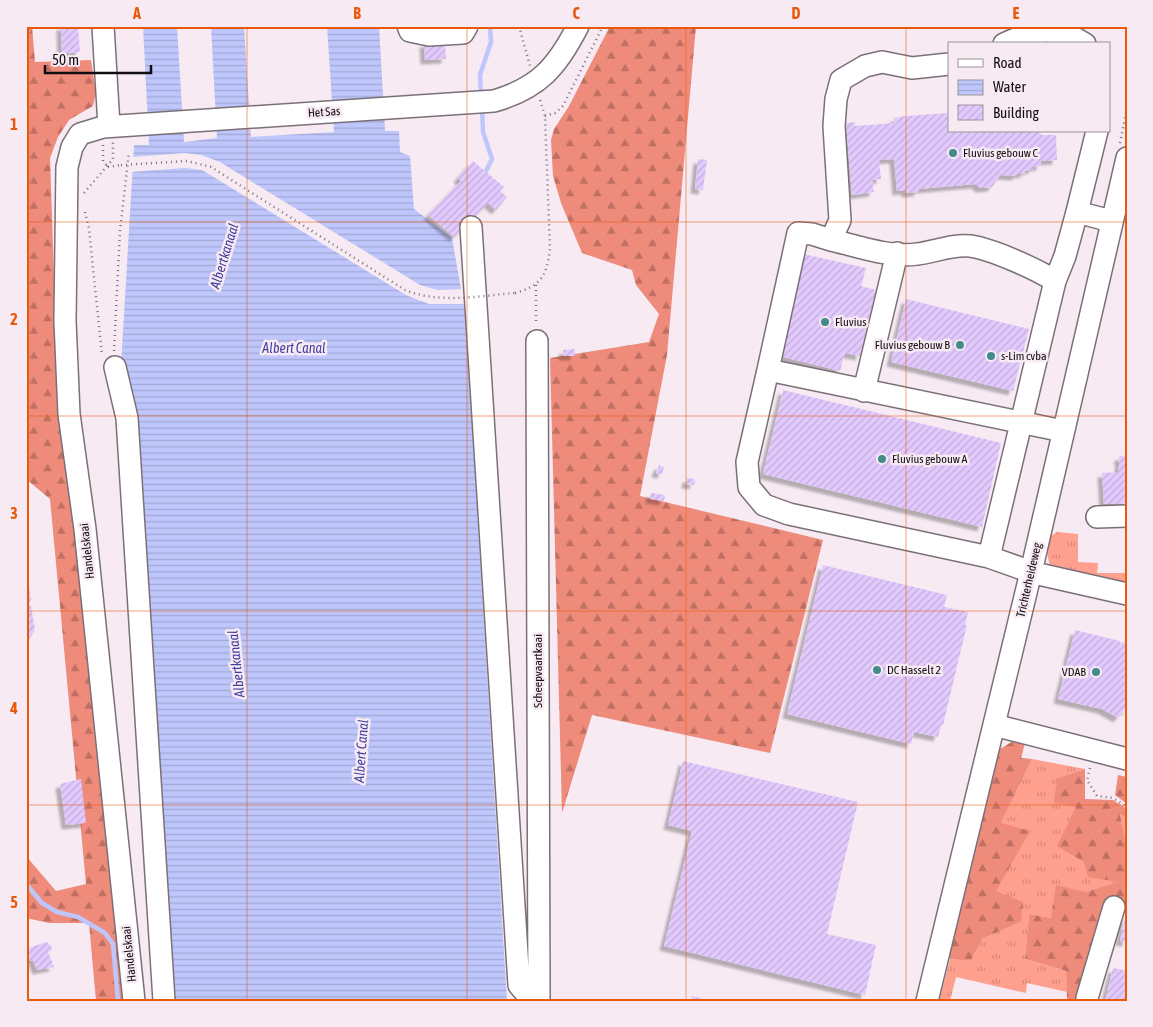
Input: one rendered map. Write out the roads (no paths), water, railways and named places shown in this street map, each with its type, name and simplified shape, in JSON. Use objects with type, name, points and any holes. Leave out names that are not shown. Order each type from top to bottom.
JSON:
[{"type":"street","points":[[103,26],[118,126]]},
{"type":"street","points":[[408,26],[410,31],[429,35],[463,33],[466,26]]},
{"type":"street","name":"Het Sas","points":[[118,126],[494,101],[510,97],[535,84],[552,69],[566,50],[578,26]]},
{"type":"street","points":[[1009,42],[1038,31],[1059,31],[1081,42]]},
{"type":"street","points":[[831,240],[840,220],[834,126],[836,100],[841,80],[865,66],[882,62],[912,68],[948,64]]},
{"type":"street","name":"Handelskaai","points":[[118,126],[89,129],[80,134],[72,146],[67,167],[66,365],[69,414],[85,529],[134,1001]]},
{"type":"street","points":[[989,557],[1055,281],[1065,256],[1097,132]]},
{"type":"street","name":"Trichterheideweg","points":[[927,1001],[1031,572],[1111,221],[1125,169]]},
{"type":"street","points":[[1077,212],[1111,221]]},
{"type":"street","points":[[470,227],[519,985],[533,1001]]},
{"type":"street","points":[[1055,281],[1042,273],[970,246],[916,254],[897,254],[812,234],[798,233],[747,462],[749,487],[764,505],[789,514],[989,557],[1031,572],[1127,594]]},
{"type":"street","points":[[864,391],[897,254]]},
{"type":"street","name":"Scheepvaartkaai","points":[[537,341],[539,1001]]},
{"type":"street","points":[[768,370],[1063,430]]},
{"type":"street","points":[[116,372],[126,418],[164,1001]]},
{"type":"street","points":[[1097,517],[1127,516]]},
{"type":"street","points":[[994,726],[1127,759]]},
{"type":"street","points":[[1087,998],[1114,908]]},
{"type":"water","name":"Albert Canal","points":[[143,26],[177,26],[184,142],[217,138],[211,26],[244,26],[251,137],[334,132],[327,26],[379,26],[385,131],[399,131],[400,152],[410,156],[414,209],[452,238],[465,312],[507,1001],[173,1001],[121,366],[134,145],[149,145]]},
{"type":"waterway","points":[[481,95],[480,75],[491,42],[490,26]]},
{"type":"waterway","points":[[482,108],[483,132],[492,159],[486,171]]},
{"type":"waterway","points":[[26,884],[42,903],[57,912],[78,917],[105,933],[113,944],[118,1001]]},
{"type":"place","name":"Fluvius gebouw C","points":[[953,153]]},
{"type":"place","name":"Fluvius","points":[[825,322]]},
{"type":"place","name":"Fluvius gebouw B","points":[[960,345]]},
{"type":"place","name":"s-Lim cvba","points":[[991,356]]},
{"type":"place","name":"Fluvius gebouw A","points":[[882,459]]},
{"type":"place","name":"DC Hasselt 2","points":[[877,670]]},
{"type":"place","name":"VDAB","points":[[1096,672]]},
{"type":"water label","name":"Albertkanaal","points":[[224,256]]},
{"type":"water label","name":"Albertkanaal","points":[[236,664]]}]
